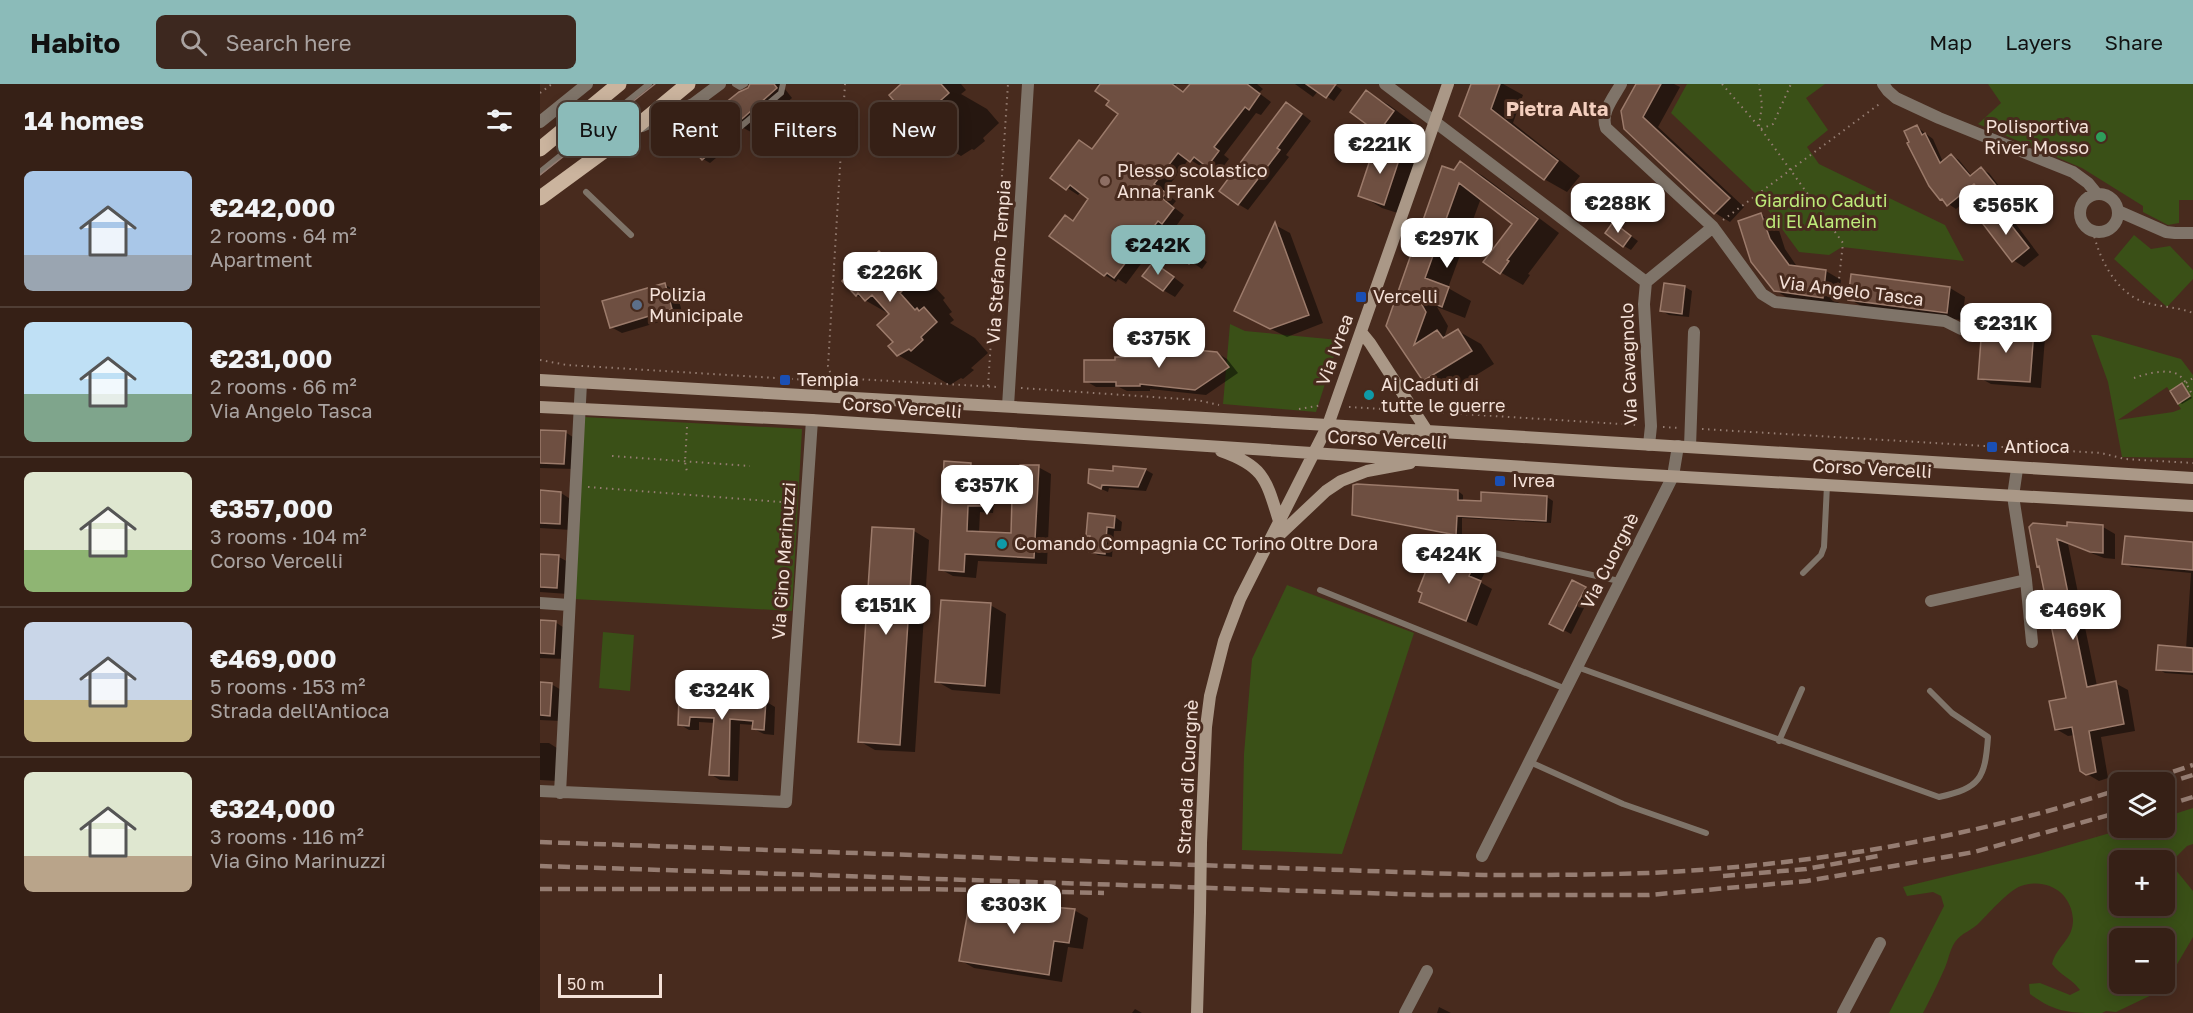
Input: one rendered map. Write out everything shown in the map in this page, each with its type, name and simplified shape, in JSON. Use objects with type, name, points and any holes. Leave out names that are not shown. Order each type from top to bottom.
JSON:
[{"type":"main road","points":[[540,149],[619,84]]},
{"type":"main road","points":[[639,125],[688,84]]},
{"type":"main road","name":"Via Ivrea","points":[[1328,425],[1448,84]]},
{"type":"main road","points":[[540,198],[597,156]]},
{"type":"main road","points":[[1361,332],[1428,431]]},
{"type":"main road","name":"Corso Vercelli","points":[[540,380],[2193,478]]},
{"type":"main road","name":"Corso Vercelli","points":[[540,407],[812,420],[1673,476],[2193,506]]},
{"type":"main road","name":"Strada di Cuorgnè","points":[[1197,1013],[1206,736],[1210,696],[1218,660],[1231,622],[1328,425]]},
{"type":"main road","points":[[1208,447],[1240,458],[1258,471],[1267,485],[1279,521]]},
{"type":"main road","points":[[1266,548],[1296,522],[1326,491],[1341,481],[1366,471],[1427,459]]},
{"type":"street","points":[[540,122],[587,84]]},
{"type":"street","points":[[639,128],[693,104],[720,84]]},
{"type":"street","name":"Via Stefano Tempia","points":[[1008,406],[1028,84]]},
{"type":"street","name":"Via Cavagnolo","points":[[1385,84],[1646,282]]},
{"type":"street","name":"Via Angelo Tasca","points":[[1621,84],[1605,114],[1603,121],[1606,128],[1713,227],[1768,300],[1945,321],[1961,329]]},
{"type":"street","points":[[1883,84],[1892,95],[1939,118],[2073,172],[2088,183],[2097,194]]},
{"type":"street","points":[[2080,178],[2085,201]]},
{"type":"street","points":[[2097,194],[2109,196],[2118,211],[2111,228],[2105,231],[2094,231],[2088,228],[2081,218],[2085,201],[2097,194]]},
{"type":"street","points":[[2118,211],[2166,232],[2193,233]]},
{"type":"street","name":"Via Cavagnolo","points":[[1649,445],[1651,426],[1644,304],[1646,282],[1713,227]]},
{"type":"street","name":"Via Cuorgnè","points":[[1482,856],[1673,476],[1690,429],[1694,332]]},
{"type":"street","points":[[540,791],[560,792],[581,383]]},
{"type":"street","name":"Via Gino Marinuzzi","points":[[560,792],[786,802],[812,420]]},
{"type":"street","points":[[2017,469],[2013,496],[2026,580],[2032,642]]},
{"type":"street","points":[[1931,601],[2026,580]]},
{"type":"street","points":[[540,603],[569,605]]},
{"type":"street","points":[[1843,1013],[1880,943]]},
{"type":"street","points":[[1405,1013],[1427,971]]},
{"type":"lane","points":[[540,172],[649,84]]},
{"type":"lane","points":[[735,84],[740,87],[745,84]]},
{"type":"lane","points":[[703,97],[715,113],[722,129],[733,133],[781,93],[783,84]]},
{"type":"lane","points":[[586,192],[631,235]]},
{"type":"lane","points":[[1803,573],[1821,555],[1824,547],[1827,485]]},
{"type":"lane","points":[[1485,551],[1620,582]]},
{"type":"lane","points":[[1320,590],[1566,688]]},
{"type":"lane","points":[[1576,667],[1939,797],[1963,792],[1978,782],[1987,759],[1988,737],[1952,713],[1930,692]]},
{"type":"lane","points":[[1779,741],[1802,689]]},
{"type":"lane","points":[[1529,762],[1623,804],[1706,833]]},
{"type":"path","points":[[540,93],[552,84]]},
{"type":"path","points":[[832,378],[828,366],[845,84]]},
{"type":"path","points":[[987,386],[1008,84]]},
{"type":"path","points":[[1722,84],[1792,170],[1843,243],[1836,309]]},
{"type":"path","points":[[1759,84],[1762,105],[1760,128]]},
{"type":"path","points":[[1760,128],[1773,124],[1791,84]]},
{"type":"path","points":[[1713,227],[1892,95]]},
{"type":"path","points":[[2094,231],[2097,248],[2108,270],[2113,278],[2135,298],[2193,313]]},
{"type":"path","points":[[540,360],[567,365],[808,380],[819,377],[1009,387],[1197,400],[1220,405]]},
{"type":"path","points":[[2134,378],[2150,372],[2178,373],[2193,396]]},
{"type":"path","points":[[2186,383],[2193,378]]},
{"type":"path","points":[[1299,409],[1318,405]]},
{"type":"path","points":[[1350,407],[2101,453],[2125,459],[2193,463]]},
{"type":"path","points":[[687,415],[685,462],[687,472]]},
{"type":"path","points":[[612,456],[750,466]]},
{"type":"path","points":[[576,486],[806,504]]},
{"type":"green space","name":"Giardino Caduti di El Alamein","points":[[1687,84],[1825,84],[1806,98],[1828,130],[1807,147],[1819,164],[1945,225],[1964,261],[1842,247],[1829,255],[1799,252],[1757,195],[1671,113]]},
{"type":"green space","name":"Polisportiva River Mosso","points":[[1988,84],[2193,84],[2193,200],[2179,200],[2179,223],[2168,225],[2143,212],[2143,206],[2082,168],[1978,124],[2001,103]]},
{"type":"green space","points":[[2134,235],[2151,249],[2170,246],[2193,270],[2193,279],[2167,307],[2114,259]]},
{"type":"green space","points":[[1230,324],[1245,331],[1339,340],[1316,412],[1223,404]]},
{"type":"green space","points":[[2091,335],[2181,359],[2193,375],[2193,458],[2122,457],[2108,382]],"holes":[[[2167,387],[2181,409],[2173,412],[2118,420]]]},
{"type":"green space","points":[[584,417],[802,429],[792,611],[574,599]]},
{"type":"green space","points":[[1287,585],[1414,633],[1342,854],[1242,850],[1244,754],[1252,659]]},
{"type":"green space","points":[[603,632],[634,635],[630,691],[599,688]]},
{"type":"green space","points":[[2193,808],[2193,844],[2187,846],[2176,857],[2175,869],[2193,891],[2193,937],[2175,968],[2175,928],[2109,928],[2109,994],[2154,994],[2116,1012],[2081,1013],[2064,1011],[2030,994],[2029,984],[2040,983],[2070,995],[2080,990],[2052,964],[2070,933],[2073,920],[2072,910],[2063,895],[2056,889],[2048,885],[2030,884],[2011,892],[1977,925],[1958,939],[1923,1013],[1889,1013],[1944,906],[1941,896],[1933,892],[1907,896],[1903,887],[2038,854],[2109,833],[2109,838],[2175,838],[2175,814]]},
{"type":"building","points":[[750,84],[774,84],[777,88],[761,102],[752,102],[752,110],[740,121],[740,102],[726,102],[748,88]]},
{"type":"building","points":[[901,84],[941,84],[949,93],[939,102],[895,102],[889,95]]},
{"type":"building","name":"Plesso scolastico Anna Frank","points":[[1100,84],[1172,84],[1183,92],[1190,84],[1247,84],[1260,94],[1249,110],[1245,107],[1214,147],[1219,151],[1207,167],[1194,157],[1190,162],[1178,153],[1154,184],[1166,193],[1162,198],[1174,208],[1162,224],[1158,221],[1149,233],[1141,226],[1128,243],[1136,249],[1114,278],[1107,273],[1104,276],[1049,236],[1065,215],[1073,221],[1088,199],[1070,185],[1066,190],[1050,178],[1079,140],[1092,149],[1118,114],[1106,105],[1109,101],[1095,91]]},
{"type":"building","points":[[1306,84],[1336,84],[1326,98]]},
{"type":"building","points":[[1471,84],[1500,84],[1491,109],[1558,161],[1544,180],[1459,116]]},
{"type":"building","points":[[1636,84],[1661,84],[1643,117],[1730,198],[1714,214],[1624,129],[1621,111]]},
{"type":"building","points":[[1366,90],[1394,111],[1378,133],[1350,112]]},
{"type":"building","points":[[1286,102],[1302,114],[1277,148],[1280,150],[1238,205],[1219,191]]},
{"type":"building","points":[[1917,125],[1922,135],[1925,133],[1940,163],[1951,154],[1970,176],[1981,167],[2003,194],[1990,204],[1974,184],[1947,206],[1929,186],[1907,143],[1909,142],[1904,131]]},
{"type":"building","points":[[1375,145],[1401,154],[1384,205],[1358,196]]},
{"type":"building","points":[[1460,161],[1538,219],[1507,260],[1509,261],[1500,274],[1483,262],[1512,224],[1459,183],[1425,278],[1449,287],[1442,307],[1417,296],[1426,312],[1414,345],[1437,330],[1443,338],[1458,329],[1472,351],[1423,381],[1386,326],[1442,166],[1454,170]]},
{"type":"building","points":[[2000,211],[2029,248],[2012,262],[1983,224]]},
{"type":"building","points":[[1761,213],[1770,239],[1789,265],[1826,270],[1823,298],[1774,291],[1751,262],[1738,221]]},
{"type":"building","points":[[1275,222],[1309,315],[1270,329],[1234,311]]},
{"type":"building","points":[[1613,222],[1631,236],[1623,247],[1605,233]]},
{"type":"building","points":[[1178,240],[1197,254],[1189,264],[1171,249]]},
{"type":"building","points":[[879,251],[894,268],[901,282],[899,284],[904,289],[900,293],[915,310],[917,308],[919,311],[924,307],[937,322],[921,337],[923,340],[911,351],[909,349],[897,356],[888,346],[893,342],[877,325],[889,314],[872,295],[865,301],[858,293],[856,296],[842,281],[864,258],[867,261]]},
{"type":"building","points":[[1153,262],[1174,277],[1163,291],[1142,276]]},
{"type":"building","points":[[1851,274],[1950,287],[1947,313],[1848,300]]},
{"type":"building","name":"Polizia Municipale","points":[[665,283],[672,309],[610,328],[602,301]]},
{"type":"building","points":[[1664,283],[1685,286],[1682,314],[1660,311]]},
{"type":"building","points":[[1982,326],[2034,330],[2030,382],[1978,379]]},
{"type":"building","points":[[1153,346],[1217,352],[1229,367],[1195,390],[1140,384],[1140,386],[1116,386],[1116,382],[1084,382],[1084,360],[1153,357]]},
{"type":"building","points":[[2182,383],[2190,396],[2178,404],[2170,391]]},
{"type":"building","points":[[540,430],[566,431],[564,464],[540,463]]},
{"type":"building","points":[[944,461],[971,463],[970,479],[1019,482],[1020,465],[1039,465],[1034,558],[965,554],[964,572],[939,570]],"holes":[[[982,497],[1012,498],[1011,533],[967,531],[968,506],[981,506]]]},
{"type":"building","points":[[1113,466],[1146,469],[1138,487],[1102,485],[1101,489],[1088,483],[1089,469],[1113,471]]},
{"type":"building","points":[[1353,485],[1458,490],[1458,500],[1481,501],[1481,492],[1547,496],[1546,521],[1457,516],[1456,535],[1352,515]]},
{"type":"building","points":[[540,490],[561,492],[560,524],[540,523]]},
{"type":"building","points":[[1088,513],[1115,516],[1114,528],[1107,527],[1105,554],[1089,552],[1090,536],[1086,536]]},
{"type":"building","points":[[2067,522],[2103,525],[2103,553],[2090,552],[2057,539],[2087,687],[2116,681],[2124,724],[2089,731],[2096,772],[2086,775],[2080,771],[2072,727],[2055,730],[2049,701],[2066,698],[2029,527],[2033,523],[2067,526]]},
{"type":"building","points":[[872,527],[914,529],[900,745],[858,742]]},
{"type":"building","points":[[2125,536],[2193,542],[2193,570],[2122,564]]},
{"type":"building","points":[[1435,548],[1474,564],[1469,576],[1481,581],[1466,621],[1419,602],[1422,593],[1418,591]]},
{"type":"building","points":[[540,554],[559,555],[557,588],[540,587]]},
{"type":"building","points":[[1572,580],[1586,587],[1563,631],[1549,624]]},
{"type":"building","points":[[941,600],[991,603],[985,686],[935,682]]},
{"type":"building","points":[[540,620],[556,621],[554,654],[540,653]]},
{"type":"building","points":[[2158,645],[2193,648],[2193,672],[2156,670]]},
{"type":"building","points":[[540,682],[552,683],[550,716],[540,715]]},
{"type":"building","points":[[718,689],[726,689],[737,698],[766,700],[764,730],[752,729],[753,721],[730,719],[729,776],[709,775],[714,718],[690,717],[689,726],[678,725],[679,696],[709,697]]},
{"type":"building","points":[[970,900],[1075,909],[1069,943],[1054,941],[1049,975],[959,961]]},
{"type":"tram line","points":[[540,175],[655,84]]},
{"type":"railway","points":[[2172,772],[2193,765]]},
{"type":"railway","points":[[2175,781],[2193,775]]},
{"type":"railway","points":[[540,842],[1484,875],[1586,875],[1707,869],[1827,857],[1946,836],[2063,807],[2109,792]]},
{"type":"railway","points":[[2175,803],[2193,797]]},
{"type":"railway","points":[[540,866],[1428,895],[1649,895],[1807,881],[1974,852],[2109,815]]},
{"type":"railway","points":[[1723,876],[1806,869],[1878,856]]},
{"type":"railway","points":[[540,889],[928,889],[1104,893]]},
{"type":"place","name":"Polisportiva River Mosso","points":[[2101,137]]},
{"type":"place","name":"Plesso scolastico Anna Frank","points":[[1105,181]]},
{"type":"place","name":"Vercelli","points":[[1361,297]]},
{"type":"place","name":"Polizia Municipale","points":[[637,305]]},
{"type":"place","name":"Tempia","points":[[785,380]]},
{"type":"place","name":"Ai Caduti di tutte le guerre","points":[[1369,395]]},
{"type":"place","name":"Antioca","points":[[1992,447]]},
{"type":"place","name":"Ivrea","points":[[1500,481]]},
{"type":"place","name":"Comando Compagnia CC Torino Oltre Dora","points":[[1002,544]]},
{"type":"district","name":"Pietra Alta","points":[[1557,109]]}]
